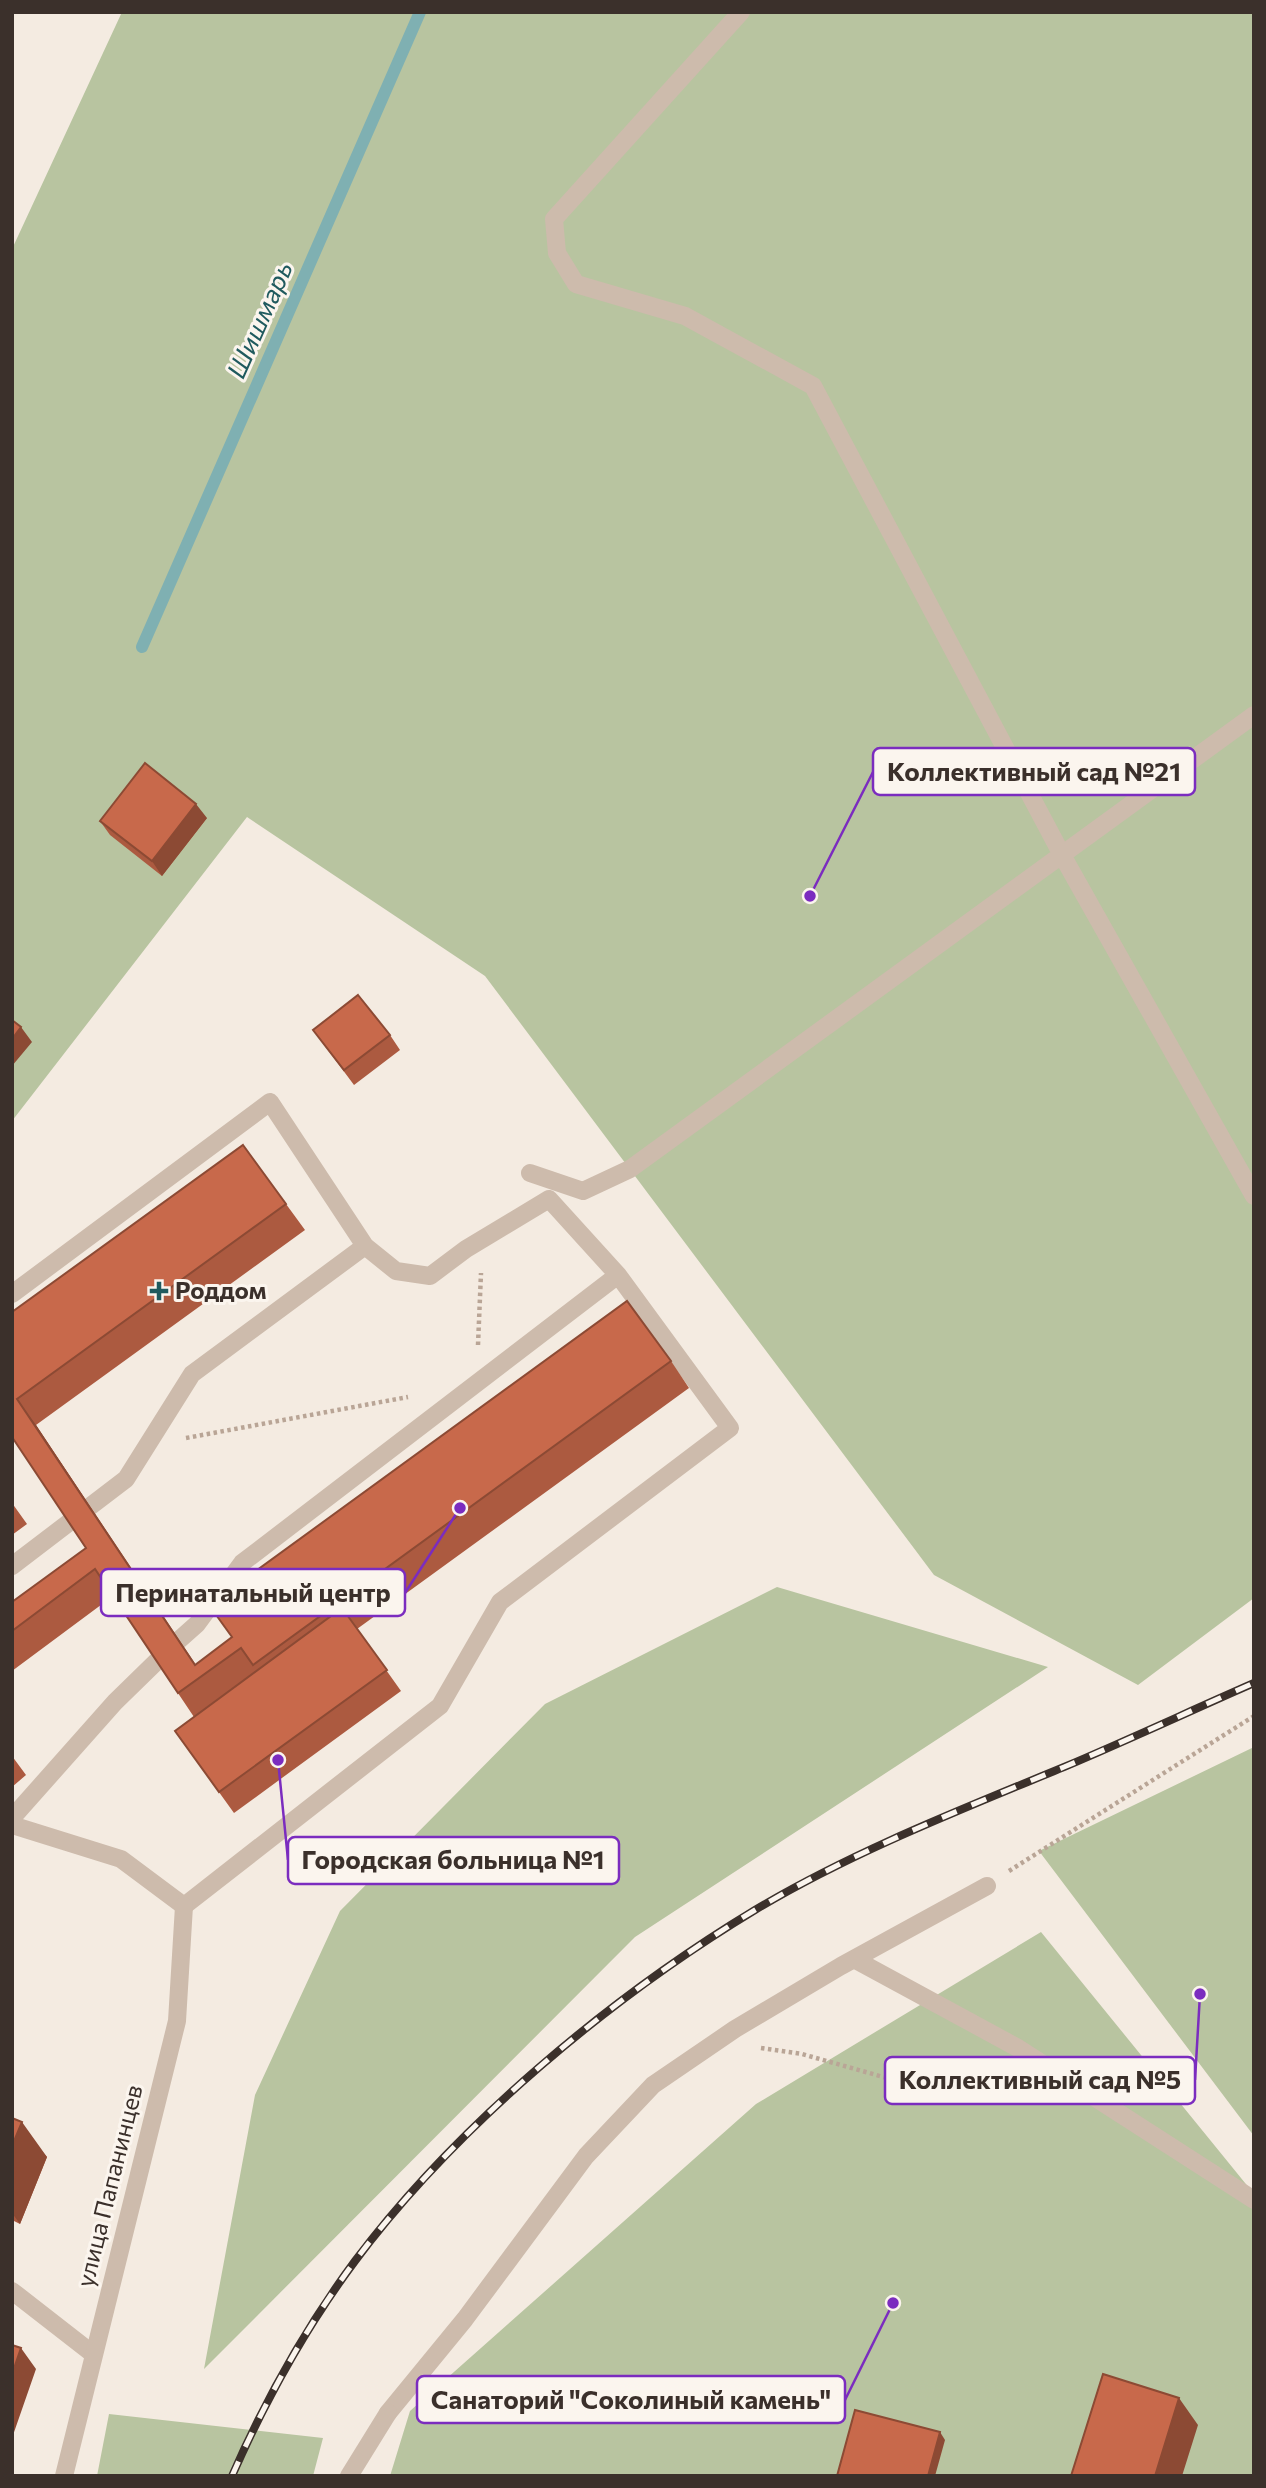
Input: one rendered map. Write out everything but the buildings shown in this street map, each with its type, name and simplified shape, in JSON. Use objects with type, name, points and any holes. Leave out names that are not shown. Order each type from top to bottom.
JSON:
[{"type":"street","points":[[741,12],[554,219],[557,253],[576,284],[685,316],[813,386],[1062,855],[1254,1196]]},
{"type":"street","points":[[530,1173],[583,1191],[630,1169],[1254,715]]},
{"type":"street","points":[[12,1293],[270,1102],[365,1246],[396,1271],[430,1276],[482,1239],[549,1199],[618,1275],[730,1428],[500,1602],[440,1706],[184,1906],[121,1859],[12,1825]]},
{"type":"street","points":[[12,1566],[126,1479],[192,1374],[365,1246]]},
{"type":"street","points":[[180,1640],[197,1624],[242,1563],[618,1275]]},
{"type":"street","points":[[12,1818],[115,1702],[158,1661]]},
{"type":"street","points":[[349,2476],[388,2413],[465,2319],[586,2156],[653,2085],[716,2042],[853,1959],[987,1885]]},
{"type":"street","name":"улица Папанинцев","points":[[64,2476],[177,2021],[184,1906]]},
{"type":"street","points":[[853,1959],[1018,2048],[1254,2200]]},
{"type":"street","points":[[12,2291],[93,2354]]},
{"type":"path","points":[[476,1385],[482,1239]]},
{"type":"path","points":[[147,1445],[413,1396]]},
{"type":"path","points":[[987,1885],[1254,1716]]},
{"type":"path","points":[[716,2042],[802,2054],[894,2080],[988,2082],[1035,2094]]},
{"type":"green space","points":[[122,12],[1254,12],[1254,1598],[1138,1685],[934,1575],[485,976],[247,817],[12,1121],[12,249]]},
{"type":"green space","points":[[777,1587],[1048,1667],[635,1937],[204,2369],[255,2095],[340,1911],[545,1704]]},
{"type":"green space","points":[[1254,1747],[1254,2136],[1039,1851]]},
{"type":"green space","points":[[1041,1932],[1254,2194],[1254,2476],[390,2476],[410,2411],[756,2104]]},
{"type":"green space","points":[[109,2414],[323,2438],[313,2476],[97,2476]]},
{"type":"waterway","name":"Шишмарь","points":[[142,647],[420,12]]},
{"type":"railway","points":[[232,2476],[288,2365],[355,2261],[440,2161],[539,2068],[592,2024],[701,1945],[755,1910],[830,1869],[1254,1683]]},
{"type":"place","name":"Коллективный сад №21","points":[[810,896]]},
{"type":"place","name":"Роддом","points":[[159,1291]]},
{"type":"place","name":"Перинатальный центр","points":[[460,1508]]},
{"type":"place","name":"Городская больница №1","points":[[278,1760]]},
{"type":"place","name":"Коллективный сад №5","points":[[1200,1994]]},
{"type":"place","name":"Санаторий \"Соколиный камень\"","points":[[893,2303]]}]
